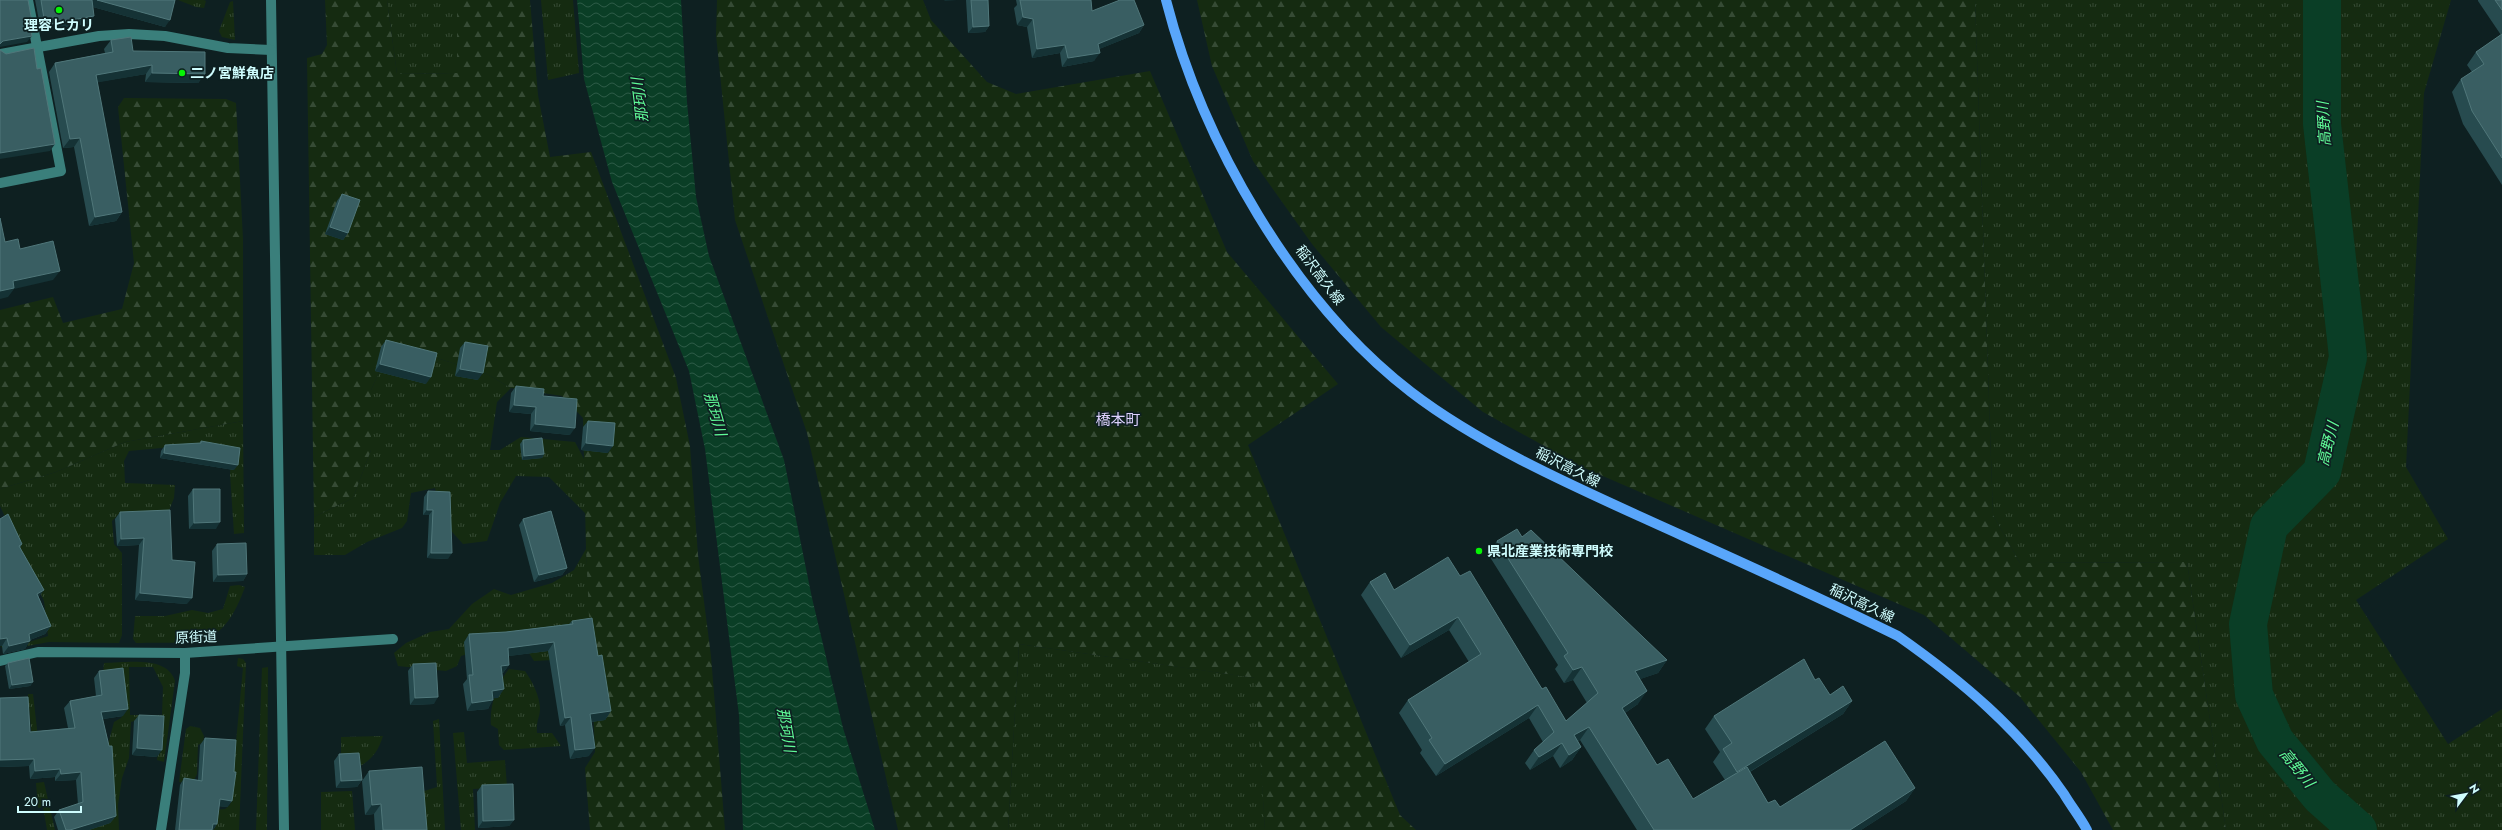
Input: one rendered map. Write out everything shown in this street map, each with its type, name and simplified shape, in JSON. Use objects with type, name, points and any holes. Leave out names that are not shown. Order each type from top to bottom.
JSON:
[{"type":"main road","name":"稲沢高久線","points":[[1166,0],[1175,36],[1200,104],[1234,175],[1312,292],[1361,347],[1417,396],[1484,438],[1562,481],[1843,609],[1898,636],[1942,666],[1981,698],[2022,740],[2054,780],[2087,830]]},
{"type":"street","points":[[0,183],[61,171],[28,0]]},
{"type":"street","points":[[271,0],[284,830]]},
{"type":"street","points":[[0,54],[99,36],[129,34],[165,36],[228,48],[271,50]]},
{"type":"street","name":"原街道","points":[[0,661],[38,652],[185,653],[280,645],[393,639]]},
{"type":"street","points":[[161,830],[185,673],[185,653]]},
{"type":"green space","points":[[178,0],[206,1],[204,8],[196,7]]},
{"type":"green space","points":[[325,0],[387,0],[397,74],[457,73],[457,0],[530,0],[538,95],[550,157],[591,152],[676,378],[690,446],[698,555],[711,656],[725,830],[590,830],[585,768],[595,752],[586,549],[583,418],[562,396],[511,388],[487,374],[412,350],[383,364],[371,390],[371,450],[353,498],[314,517],[307,58],[322,54],[327,45]]},
{"type":"green space","points":[[387,0],[457,0],[458,73],[397,74]]},
{"type":"green space","points":[[541,0],[573,0],[579,73],[548,80]]},
{"type":"green space","points":[[717,0],[923,0],[931,20],[987,82],[1016,94],[1150,71],[1227,252],[1338,384],[1248,445],[1400,815],[1416,830],[1265,830],[1255,678],[1019,644],[1008,830],[898,830],[807,433],[735,220],[716,35]]},
{"type":"green space","points":[[1197,0],[1975,0],[1993,515],[2020,563],[2187,562],[2226,830],[2113,830],[2081,772],[2020,697],[1924,615],[1582,467],[1483,412],[1381,327],[1312,244],[1253,161],[1212,66]]},
{"type":"green space","points":[[1975,0],[2451,0],[2424,93],[2406,467],[2448,539],[2356,600],[2448,744],[2502,709],[2502,830],[2226,830],[2187,562],[2020,563],[1993,515]]},
{"type":"green space","points":[[233,1],[235,40],[222,37],[219,31],[230,2]]},
{"type":"green space","points":[[124,98],[226,99],[236,103],[243,239],[243,421],[125,442],[56,472],[0,489],[0,310],[53,297],[63,323],[122,309],[134,263],[118,107]]},
{"type":"green space","points":[[412,350],[487,374],[511,388],[497,402],[490,450],[500,450],[521,437],[575,442],[584,459],[586,514],[549,477],[516,476],[500,503],[487,541],[463,544],[444,523],[435,488],[411,493],[407,521],[402,528],[367,542],[345,555],[314,555],[314,517],[353,498],[371,450],[371,390],[383,364]]},
{"type":"green space","points":[[243,421],[244,533],[234,534],[230,474],[232,450],[193,445],[129,451],[124,461],[125,483],[175,485],[174,498],[168,513],[118,515],[112,521],[114,544],[122,553],[122,635],[119,643],[49,642],[5,650],[0,646],[0,614],[26,643],[48,636],[44,601],[0,506],[0,489],[56,472],[125,442]]},
{"type":"green space","points":[[586,549],[591,632],[553,660],[534,661],[522,642],[509,641],[461,656],[457,666],[446,671],[398,666],[394,653],[406,643],[430,632],[449,629],[472,604],[494,589],[511,595],[552,583],[574,570]]},
{"type":"green space","points":[[239,585],[245,587],[236,608],[226,623],[216,633],[204,639],[191,642],[136,643],[133,639],[135,616],[165,616],[192,610],[208,613],[223,609],[230,586]]},
{"type":"green space","points":[[1019,644],[1256,678],[1265,830],[1008,830]]},
{"type":"green space","points":[[238,658],[243,659],[246,663],[239,830],[213,830],[215,828],[216,810],[225,809],[230,805],[243,668],[237,666]]},
{"type":"green space","points":[[145,662],[164,667],[171,673],[175,681],[164,762],[157,760],[162,725],[137,720],[131,722],[129,758],[122,778],[118,805],[119,830],[85,830],[114,722],[121,718],[125,711],[103,674],[104,663]],"holes":[[[129,667],[153,667],[163,687],[162,715],[130,715]]]},
{"type":"green space","points":[[268,667],[267,830],[256,830],[262,668]]},
{"type":"green space","points":[[509,669],[525,671],[535,689],[540,704],[537,733],[552,733],[561,746],[504,750],[499,745],[498,729],[491,725],[491,711],[501,681]]},
{"type":"green space","points":[[28,694],[33,694],[38,738],[32,739]]},
{"type":"green space","points":[[439,719],[445,830],[424,830],[421,792],[437,787],[433,721]]},
{"type":"green space","points":[[190,726],[200,728],[204,736],[203,742],[198,745],[197,774],[192,784],[179,782],[186,729]]},
{"type":"green space","points":[[464,732],[467,763],[505,760],[507,787],[473,789],[475,830],[461,830],[453,733]]},
{"type":"green space","points":[[383,736],[379,747],[373,756],[355,769],[341,755],[341,737]]},
{"type":"green space","points":[[44,782],[55,830],[47,830],[43,807],[38,808],[36,783]]},
{"type":"green space","points":[[352,791],[355,830],[321,830],[321,792]]},
{"type":"water","name":"那珂川","points":[[577,0],[681,0],[687,102],[696,197],[709,256],[784,460],[812,598],[843,728],[875,830],[743,830],[739,715],[705,449],[689,371],[612,182],[584,79]]},
{"type":"building","points":[[0,0],[28,0],[33,27],[30,27],[32,36],[3,41],[0,44]]},
{"type":"building","points":[[41,0],[92,0],[94,16],[45,25]]},
{"type":"building","points":[[97,0],[175,0],[170,20]]},
{"type":"building","points":[[971,0],[988,0],[989,26],[973,27]]},
{"type":"building","points":[[1020,0],[1091,0],[1092,11],[1120,0],[1134,0],[1144,25],[1098,44],[1100,53],[1068,58],[1065,45],[1037,49],[1033,19],[1023,17]]},
{"type":"building","points":[[2495,0],[2502,0],[2502,10]]},
{"type":"building","points":[[2502,34],[2502,158],[2472,111],[2461,79],[2484,64],[2476,52]]},
{"type":"building","points":[[131,37],[133,51],[205,52],[205,74],[152,73],[152,65],[96,75],[122,212],[95,217],[80,138],[70,139],[55,63],[113,52],[111,40]]},
{"type":"building","points":[[34,48],[37,69],[41,68],[55,144],[0,153],[0,50],[6,54]]},
{"type":"building","points":[[342,194],[360,200],[348,233],[330,227]]},
{"type":"building","points":[[0,218],[5,242],[18,239],[20,249],[53,241],[60,271],[13,281],[14,288],[0,291]]},
{"type":"building","points":[[386,340],[437,353],[431,377],[380,364]]},
{"type":"building","points":[[465,342],[488,346],[483,373],[460,369]]},
{"type":"building","points":[[516,386],[544,389],[543,396],[577,399],[575,428],[535,424],[536,407],[514,405]]},
{"type":"building","points":[[588,421],[615,423],[613,446],[586,443]]},
{"type":"building","points":[[542,438],[544,454],[524,456],[523,440]]},
{"type":"building","points":[[201,441],[240,448],[238,465],[164,453],[165,445],[201,443]]},
{"type":"building","points":[[193,489],[220,489],[220,522],[194,523]]},
{"type":"building","points":[[428,491],[450,492],[452,553],[431,553],[433,510],[427,510]]},
{"type":"building","points":[[170,510],[172,560],[195,562],[192,598],[140,593],[144,538],[121,539],[120,512]]},
{"type":"building","points":[[551,511],[567,568],[539,575],[523,519]]},
{"type":"building","points":[[8,514],[22,544],[19,546],[44,590],[37,594],[51,626],[29,634],[30,641],[9,646],[7,638],[0,639],[0,519]]},
{"type":"building","points":[[1517,529],[1522,537],[1531,530],[1667,660],[1635,671],[1647,691],[1622,708],[1657,765],[1668,759],[1693,799],[1747,767],[1768,803],[1775,800],[1780,807],[1885,741],[1915,788],[1850,830],[1654,830],[1589,727],[1574,735],[1581,747],[1569,755],[1562,743],[1539,757],[1534,750],[1554,732],[1538,705],[1445,764],[1429,740],[1432,738],[1408,700],[1481,654],[1458,617],[1410,645],[1370,582],[1385,573],[1394,590],[1448,557],[1460,576],[1470,571],[1542,689],[1546,687],[1566,721],[1598,693],[1582,667],[1573,670],[1564,656],[1568,653],[1497,541]]},
{"type":"building","points":[[246,543],[247,574],[218,575],[217,544]]},
{"type":"building","points":[[592,618],[598,656],[602,655],[611,711],[590,714],[595,748],[575,750],[571,717],[565,718],[554,642],[508,648],[509,665],[501,666],[504,689],[492,691],[493,700],[472,703],[469,675],[473,675],[469,634],[506,632],[573,624],[572,621]]},
{"type":"building","points":[[29,658],[33,682],[12,685],[8,663]]},
{"type":"building","points":[[1804,659],[1815,680],[1819,678],[1830,695],[1843,686],[1852,701],[1737,772],[1723,749],[1732,743],[1714,716]]},
{"type":"building","points":[[436,663],[438,697],[415,698],[413,664]]},
{"type":"building","points":[[123,668],[128,709],[101,712],[109,746],[112,746],[116,816],[66,830],[59,810],[83,802],[81,772],[61,774],[60,769],[35,771],[34,759],[0,760],[0,698],[28,697],[30,732],[75,728],[70,701],[102,695],[99,671]]},
{"type":"building","points":[[139,715],[164,716],[162,750],[137,748]]},
{"type":"building","points":[[205,738],[236,740],[234,772],[236,772],[232,801],[220,799],[217,824],[213,824],[212,830],[179,830],[184,778],[202,781]]},
{"type":"building","points":[[359,753],[362,780],[341,781],[339,754]]},
{"type":"building","points":[[422,767],[427,830],[383,830],[381,804],[372,805],[369,771]]},
{"type":"building","points":[[513,784],[514,820],[483,821],[482,785]]},
{"type":"waterway","name":"高野川","points":[[2322,0],[2322,124],[2348,357],[2322,472],[2269,526],[2248,624],[2254,695],[2275,741],[2320,796],[2358,830]]},
{"type":"place","name":"理容ヒカリ","points":[[59,10]]},
{"type":"place","name":"二ノ宮鮮魚店","points":[[182,73]]},
{"type":"place","name":"県北産業技術専門校","points":[[1479,551]]},
{"type":"district","name":"橋本町","points":[[1118,420]]}]
